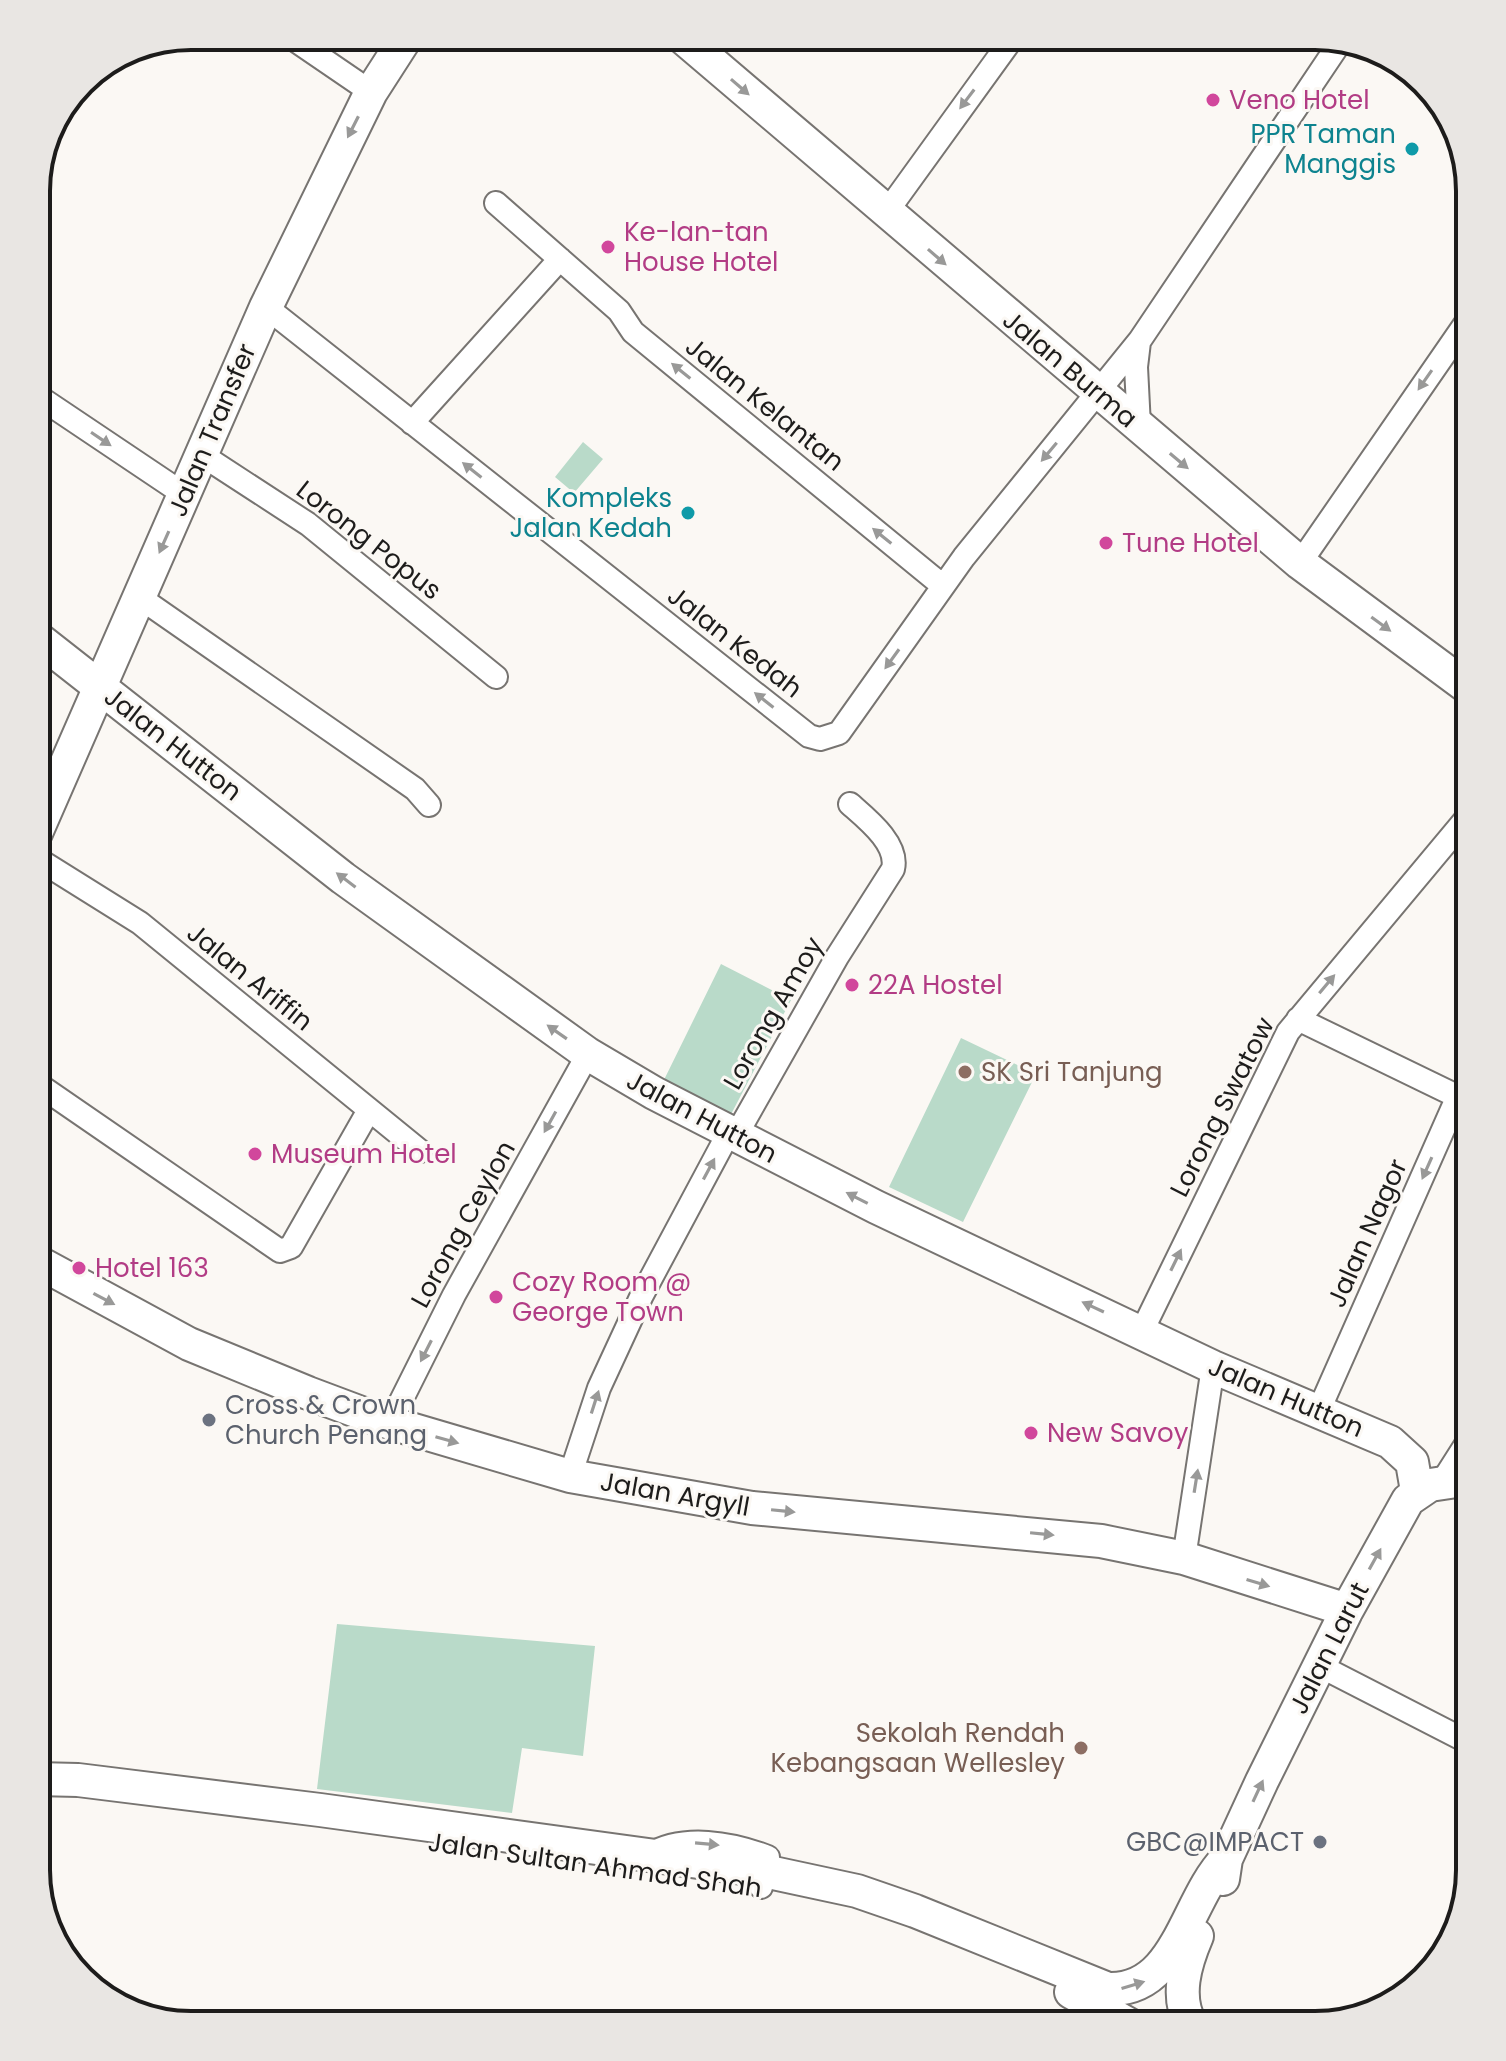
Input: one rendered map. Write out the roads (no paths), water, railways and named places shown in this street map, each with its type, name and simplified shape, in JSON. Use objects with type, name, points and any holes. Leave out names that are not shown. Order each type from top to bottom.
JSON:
[{"type":"main road","name":"Jalan Transfer","points":[[50,800],[266,307],[371,92],[398,50]]},
{"type":"main road","name":"Jalan Burma","points":[[697,50],[1300,563],[1456,679]]},
{"type":"main road","name":"Jalan Hutton","points":[[50,648],[343,878],[588,1054],[728,1134],[876,1207],[1213,1367],[1319,1410],[1403,1451],[1412,1462],[1443,1484]]},
{"type":"main road","name":"Jalan Argyll","points":[[50,1269],[189,1344],[390,1423],[570,1476],[752,1508],[1101,1541],[1184,1558],[1347,1610]]},
{"type":"main road","name":"Jalan Larut","points":[[1034,1958],[1108,1989],[1132,1988],[1146,1982],[1167,1960],[1209,1877],[1226,1859],[1347,1610],[1408,1500],[1443,1484]]},
{"type":"main road","name":"Jalan Sultan Ahmad Shah","points":[[50,1779],[78,1780],[304,1808],[765,1872],[857,1891],[1034,1958]]},
{"type":"main road","name":"Jalan Sultan Ahmad Shah","points":[[50,1797],[160,1806],[765,1872],[1029,1973],[1103,2011]]},
{"type":"main road","name":"Jalan Larut","points":[[1185,2011],[1184,1972],[1195,1939],[1223,1879],[1226,1859]]},
{"type":"street","points":[[310,50],[371,92]]},
{"type":"street","points":[[886,213],[1004,50]]},
{"type":"street","name":"Jalan Kedah","points":[[266,307],[809,736],[820,739],[839,733],[943,586],[1140,340],[1334,51]]},
{"type":"street","name":"Jalan Kelantan","points":[[496,203],[619,311],[633,332],[943,586]]},
{"type":"street","points":[[412,423],[560,259]]},
{"type":"street","points":[[1300,563],[1456,337]]},
{"type":"street","points":[[1139,426],[1136,367],[1140,340]]},
{"type":"street","points":[[50,404],[185,495]]},
{"type":"street","name":"Lorong Popus","points":[[202,455],[308,524],[496,677]]},
{"type":"street","points":[[139,597],[415,789],[429,805]]},
{"type":"street","name":"Lorong Amoy","points":[[570,1476],[599,1388],[642,1295],[728,1134],[743,1123],[837,957],[893,869],[893,852],[869,820],[850,804]]},
{"type":"street","name":"Lorong Swatow","points":[[1142,1331],[1298,1019],[1456,831]]},
{"type":"street","name":"Jalan Ariffin","points":[[50,867],[140,923],[420,1151]]},
{"type":"street","points":[[1298,1019],[1456,1089]]},
{"type":"street","name":"Lorong Ceylon","points":[[390,1423],[454,1295],[588,1054]]},
{"type":"street","points":[[50,1093],[276,1250],[291,1247],[369,1110]]},
{"type":"street","name":"Jalan Nagor","points":[[1319,1410],[1456,1115]]},
{"type":"street","points":[[1184,1558],[1213,1367]]},
{"type":"street","points":[[1443,1484],[1456,1462]]},
{"type":"street","points":[[1320,1666],[1456,1736]]},
{"type":"place","name":"Veno Hotel","points":[[1213,100]]},
{"type":"place","name":"PPR Taman Manggis","points":[[1412,149]]},
{"type":"place","name":"Ke-lan-tan House Hotel","points":[[608,247]]},
{"type":"place","name":"Kompleks Jalan Kedah","points":[[688,513]]},
{"type":"place","name":"Tune Hotel","points":[[1106,543]]},
{"type":"place","name":"22A Hostel","points":[[852,985]]},
{"type":"place","name":"SK Sri Tanjung","points":[[965,1072]]},
{"type":"place","name":"Museum Hotel","points":[[255,1154]]},
{"type":"place","name":"Hotel 163","points":[[79,1268]]},
{"type":"place","name":"Cozy Room @ George Town","points":[[496,1297]]},
{"type":"place","name":"Cross & Crown Church Penang","points":[[209,1420]]},
{"type":"place","name":"New Savoy","points":[[1031,1433]]},
{"type":"place","name":"Sekolah Rendah Kebangsaan Wellesley","points":[[1081,1748]]},
{"type":"place","name":"GBC@IMPACT","points":[[1320,1842]]}]
